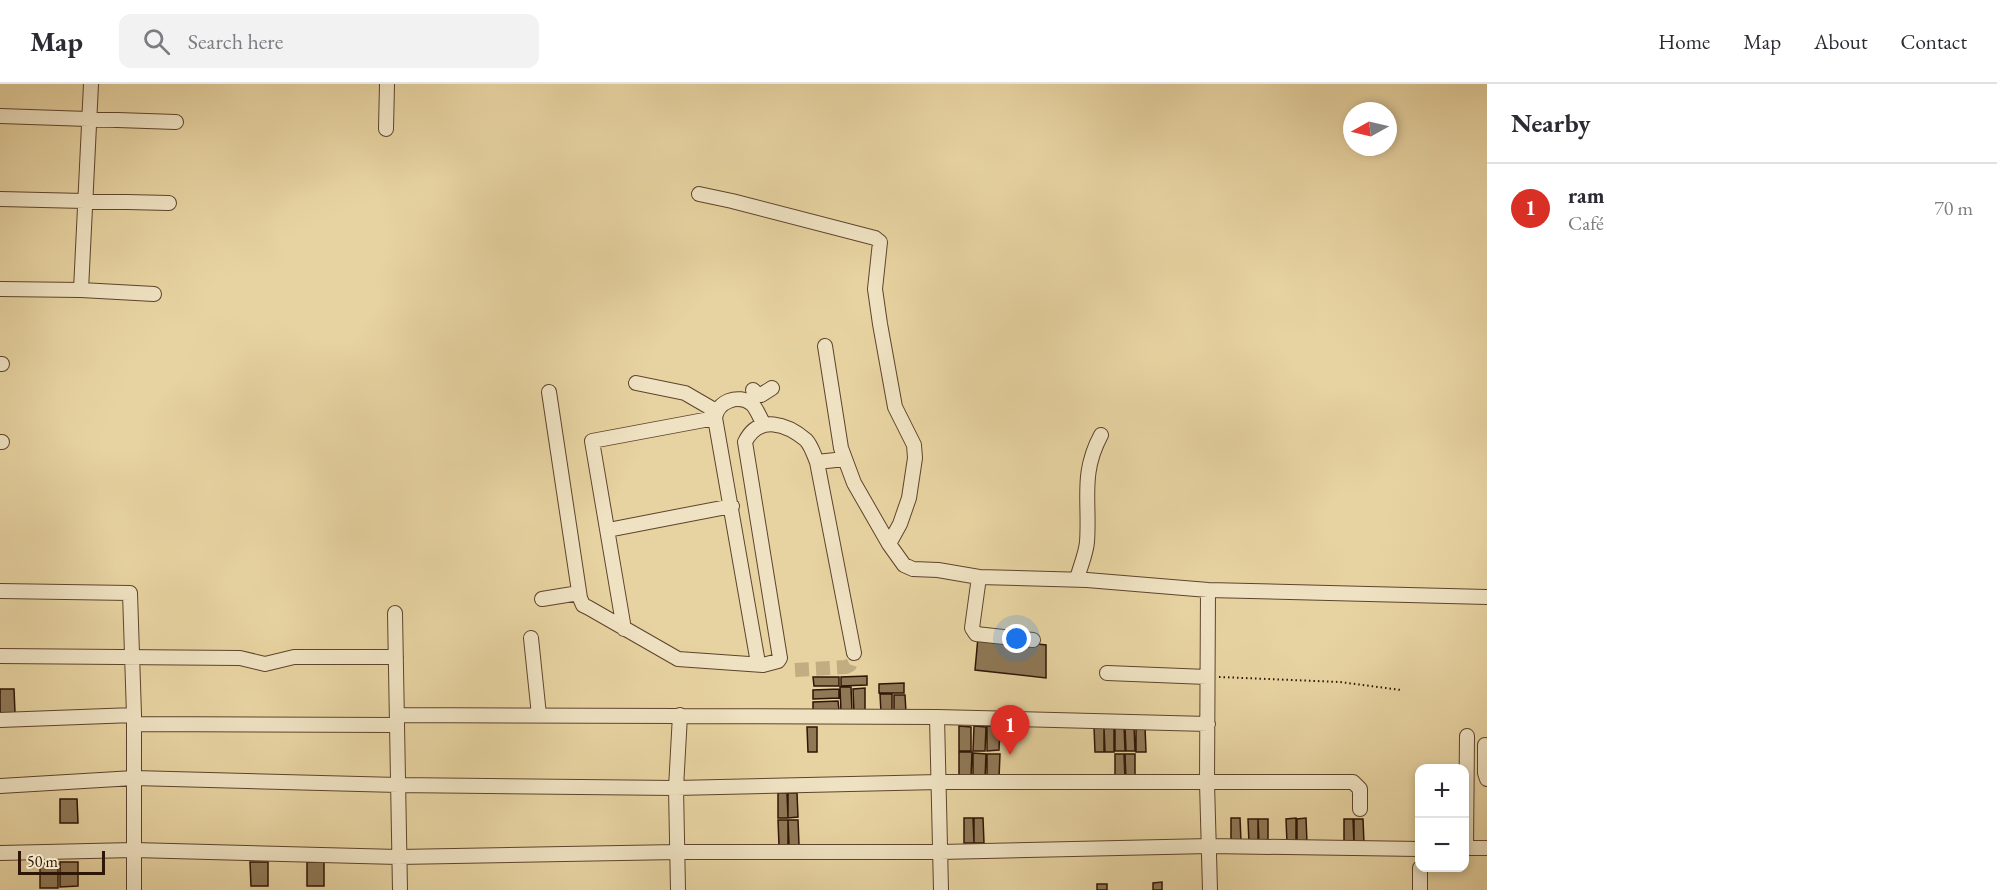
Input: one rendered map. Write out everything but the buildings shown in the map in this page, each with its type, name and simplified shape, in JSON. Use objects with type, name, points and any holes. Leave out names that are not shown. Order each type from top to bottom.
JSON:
[{"type":"street","points":[[81,290],[91,84]]},
{"type":"street","points":[[386,129],[387,84]]},
{"type":"street","points":[[0,116],[176,122]]},
{"type":"street","points":[[699,194],[874,238],[880,242],[875,289],[880,324],[895,407],[914,445],[915,458],[909,498],[900,524],[889,544]]},
{"type":"street","points":[[0,199],[169,203]]},
{"type":"street","points":[[0,289],[154,294]]},
{"type":"street","points":[[825,346],[841,448],[854,483],[889,544],[904,565],[913,569],[938,570],[979,577],[1077,579],[1208,590],[1487,597]]},
{"type":"street","points":[[636,383],[686,393],[715,414],[758,663]]},
{"type":"street","points":[[756,410],[762,391]]},
{"type":"street","points":[[549,392],[579,593],[583,605],[678,659],[763,665],[773,663],[780,658],[745,442],[750,433],[764,425],[777,424],[808,442],[817,462],[854,653]]},
{"type":"street","points":[[624,629],[592,441],[715,414],[722,404],[731,400],[742,400],[753,405],[764,425]]},
{"type":"street","points":[[1077,579],[1087,545],[1087,475],[1091,453],[1101,435]]},
{"type":"street","points":[[817,462],[845,459]]},
{"type":"street","points":[[608,530],[732,506]]},
{"type":"street","points":[[979,577],[973,632],[1033,640]]},
{"type":"street","points":[[1208,590],[1207,783],[1210,890]]},
{"type":"street","points":[[0,591],[130,593],[134,720],[134,890]]},
{"type":"street","points":[[542,599],[579,593]]},
{"type":"street","points":[[395,613],[400,890]]},
{"type":"street","points":[[531,638],[539,715]]},
{"type":"street","points":[[0,656],[240,658],[265,664],[294,657],[396,657]]},
{"type":"street","points":[[1107,673],[1207,677]]},
{"type":"street","points":[[0,720],[397,720],[539,715],[680,715],[937,717],[1208,724]]},
{"type":"street","points":[[678,890],[676,788],[680,715]]},
{"type":"street","points":[[937,717],[941,890]]},
{"type":"street","points":[[1466,818],[1467,736]]},
{"type":"street","points":[[1485,745],[1487,779]]},
{"type":"street","points":[[0,786],[134,778],[399,785],[676,788],[939,782],[1353,782],[1360,789],[1360,809]]},
{"type":"street","points":[[0,854],[134,850],[398,857],[678,852],[940,852],[1210,846],[1415,849]]},
{"type":"street","points":[[1469,848],[1487,848]]},
{"type":"street","points":[[1420,872],[1420,890]]},
{"type":"path","points":[[1207,677],[1340,682],[1401,690]]},
{"type":"tunnel","points":[[795,670],[846,667],[850,665],[854,653]]},
{"type":"place","name":"ram","points":[[1010,755]]}]
